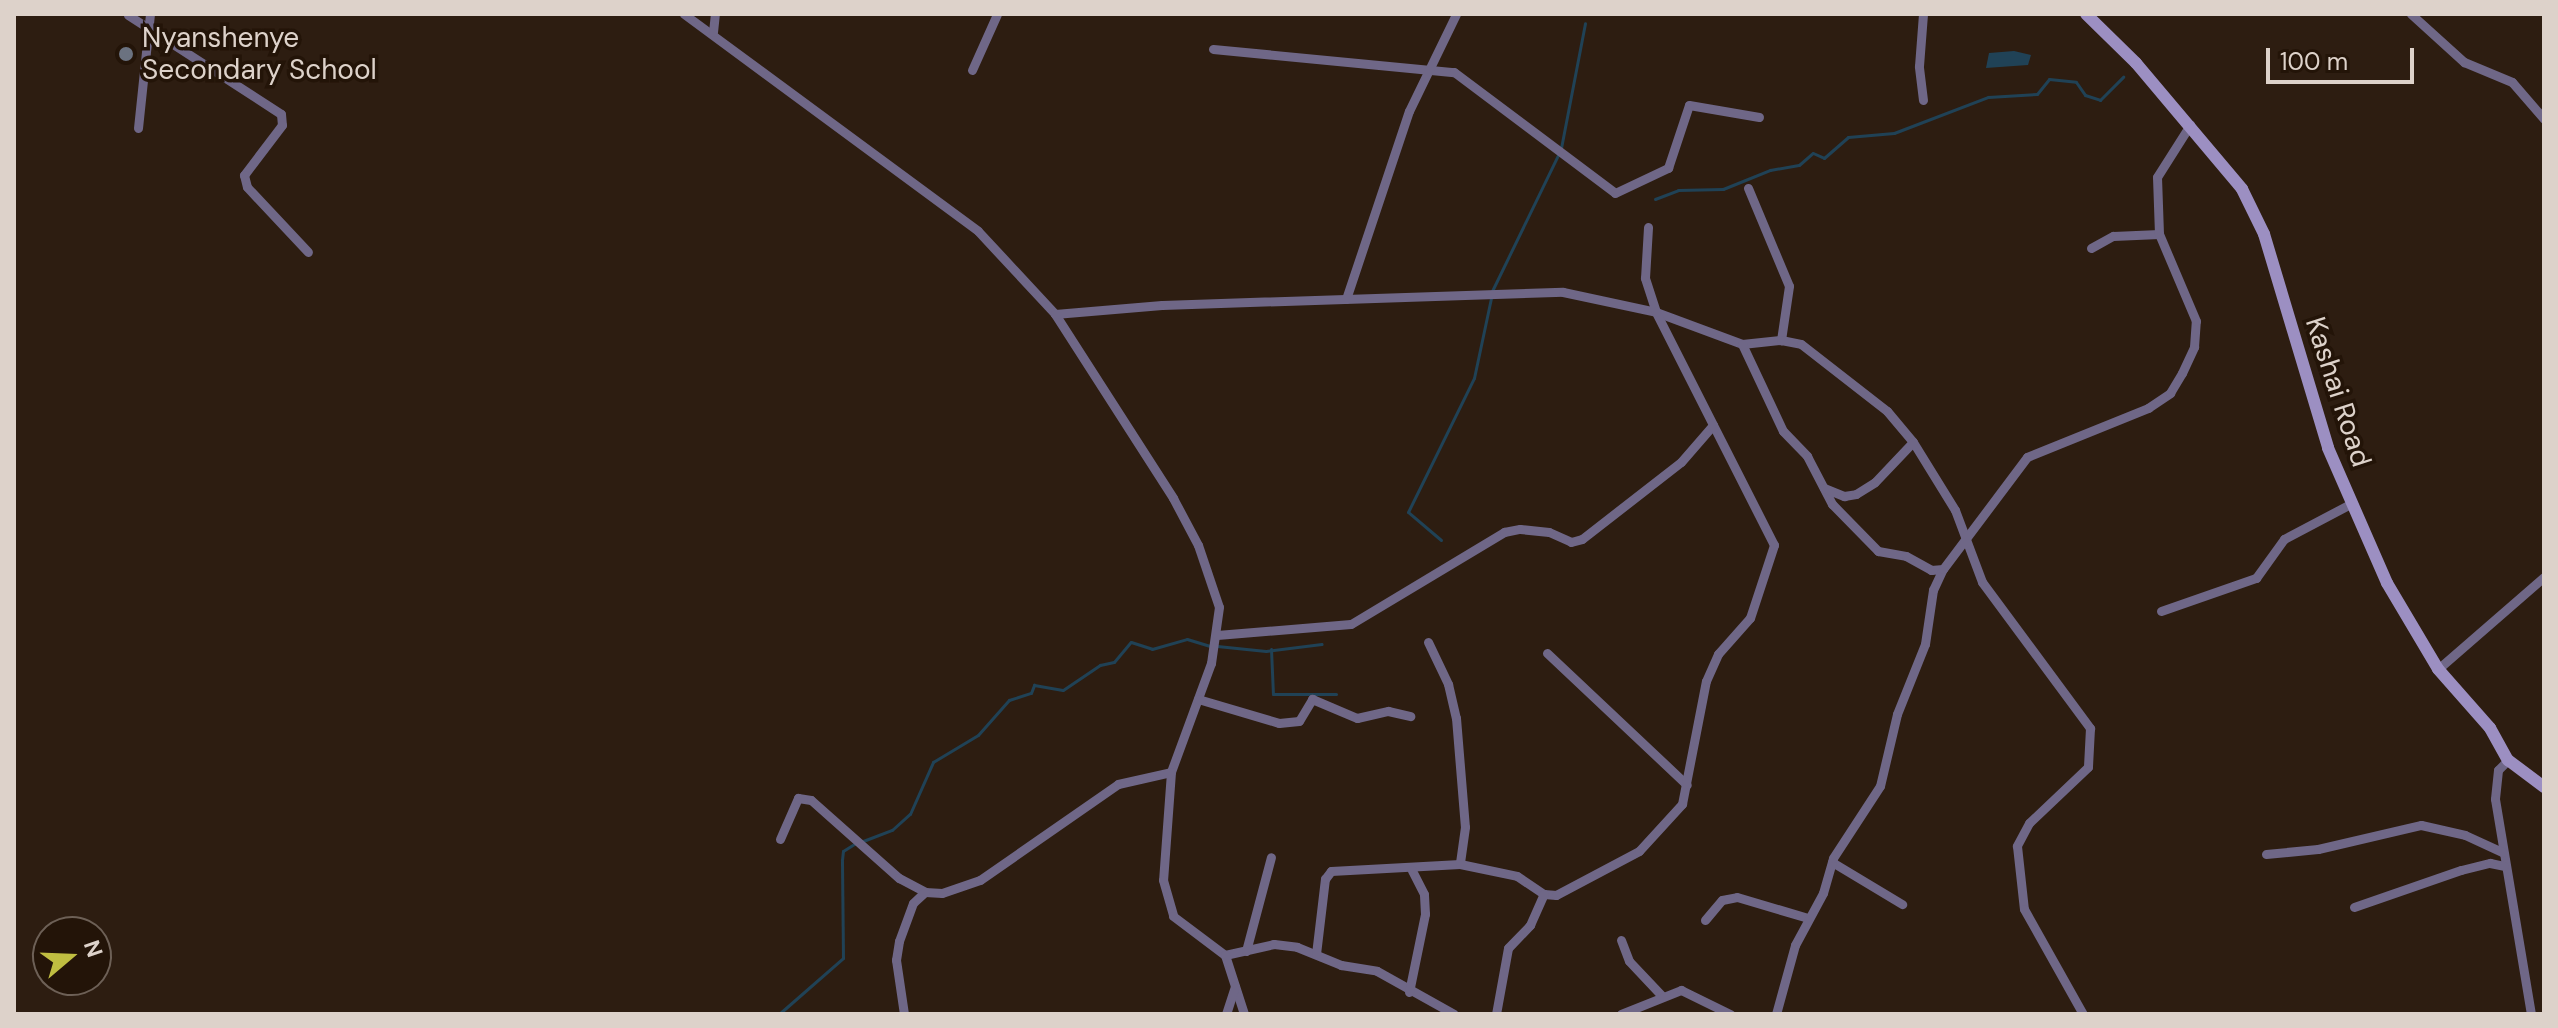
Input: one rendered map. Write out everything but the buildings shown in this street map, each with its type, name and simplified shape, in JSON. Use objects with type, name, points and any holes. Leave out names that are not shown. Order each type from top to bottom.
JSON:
[{"type":"street","points":[[138,128],[152,32],[150,14]]},
{"type":"street","points":[[684,14],[713,32],[961,216],[1055,314],[1198,545],[1215,589],[1217,635],[1171,772],[1164,893],[1181,924],[1225,955],[1244,1014]]},
{"type":"street","points":[[713,32],[715,14]]},
{"type":"street","points":[[972,70],[997,14]]},
{"type":"street","points":[[1346,299],[1429,67],[1456,14]]},
{"type":"street","points":[[1923,14],[1919,66],[1923,100]]},
{"type":"street","points":[[2411,14],[2464,62],[2512,82],[2544,119]]},
{"type":"street","points":[[128,15],[281,114],[282,125],[244,175],[247,187],[308,252]]},
{"type":"street","name":"Kashai Road","points":[[2095,16],[2221,160],[2259,220],[2309,395],[2350,504],[2387,583],[2438,669],[2490,728],[2508,760],[2544,787]]},
{"type":"street","points":[[1213,49],[1429,67],[1469,81],[1615,193],[1668,168],[1689,105],[1759,117]]},
{"type":"street","points":[[1776,1014],[1795,945],[1832,862],[1880,786],[1943,569],[1968,540],[2027,457],[2123,420],[2176,386],[2194,347],[2196,321],[2159,234],[2158,169],[2190,125]]},
{"type":"street","points":[[1748,188],[1789,286],[1781,340]]},
{"type":"street","points":[[1316,954],[1325,879],[1331,871],[1361,866],[1412,870],[1460,864],[1517,876],[1544,894],[1568,890],[1639,851],[1675,815],[1687,785],[1706,681],[1718,654],[1750,618],[1774,545],[1656,312],[1645,278],[1648,227]]},
{"type":"street","points":[[2091,248],[2113,236],[2159,234]]},
{"type":"street","points":[[1055,314],[1162,305],[1563,292],[1656,312],[1742,344],[1796,341],[1851,382],[1913,442],[1968,540],[1982,582],[2090,728],[2088,767],[2029,823],[2017,846],[2024,909],[2083,1014]]},
{"type":"street","points":[[1742,344],[1783,431],[1807,456],[1824,488],[1873,548],[1906,556],[1931,570],[1943,569]]},
{"type":"street","points":[[1217,635],[1351,624],[1504,532],[1520,529],[1549,532],[1571,542],[1582,539],[1681,462],[1713,425]]},
{"type":"street","points":[[1824,488],[1844,496],[1856,494],[1875,482],[1913,442]]},
{"type":"street","points":[[2161,611],[2256,578],[2284,539],[2350,504]]},
{"type":"street","points":[[2438,669],[2544,577]]},
{"type":"street","points":[[1428,642],[1448,684],[1456,718],[1465,827],[1460,864]]},
{"type":"street","points":[[1547,653],[1687,785]]},
{"type":"street","points":[[1198,699],[1279,723],[1299,721],[1312,699],[1357,718],[1381,711],[1410,716]]},
{"type":"street","points":[[2508,760],[2498,770],[2495,799],[2531,1014]]},
{"type":"street","points":[[780,839],[798,798],[811,800],[878,862],[925,892],[942,893],[980,880],[1118,784],[1171,772]]},
{"type":"street","points":[[2266,854],[2318,849],[2421,825],[2465,835],[2502,852]]},
{"type":"street","points":[[1246,951],[1271,857]]},
{"type":"street","points":[[1832,862],[1902,904]]},
{"type":"street","points":[[2354,907],[2461,870],[2490,863],[2504,866]]},
{"type":"street","points":[[1409,992],[1425,914],[1424,894],[1412,870]]},
{"type":"street","points":[[904,1014],[896,960],[899,941],[913,903],[925,892]]},
{"type":"street","points":[[1496,1014],[1508,948],[1530,925],[1544,894]]},
{"type":"street","points":[[1705,920],[1722,900],[1737,897],[1808,918]]},
{"type":"street","points":[[1621,940],[1629,961],[1662,996]]},
{"type":"street","points":[[1225,955],[1287,945],[1377,971],[1409,992],[1454,1014]]},
{"type":"street","points":[[1226,1014],[1235,986]]},
{"type":"street","points":[[1621,1014],[1662,996],[1688,991],[1730,1014]]},
{"type":"water","points":[[2014,51],[2031,55],[2028,65],[1986,68],[1989,53]]},
{"type":"waterway","points":[[1561,148],[1585,23]]},
{"type":"waterway","points":[[1655,199],[1678,190],[1723,189],[1770,170],[1799,165],[1813,153],[1824,158],[1848,137],[1894,133],[1988,97],[2037,94],[2049,79],[2076,82],[2085,95],[2100,100],[2123,77]]},
{"type":"waterway","points":[[1492,291],[1558,155]]},
{"type":"waterway","points":[[1441,540],[1408,512],[1474,378],[1491,298]]},
{"type":"waterway","points":[[863,841],[892,830],[910,814],[933,762],[978,735],[1009,700],[1031,693],[1034,685],[1063,690],[1100,665],[1114,662],[1131,642],[1152,649],[1187,639],[1210,646]]},
{"type":"waterway","points":[[1217,646],[1266,651],[1322,644]]},
{"type":"waterway","points":[[1271,649],[1273,694],[1336,694]]},
{"type":"waterway","points":[[779,1014],[843,958],[843,851],[856,843]]},
{"type":"place","name":"Nyanshenye Secondary School","points":[[126,54]]}]
